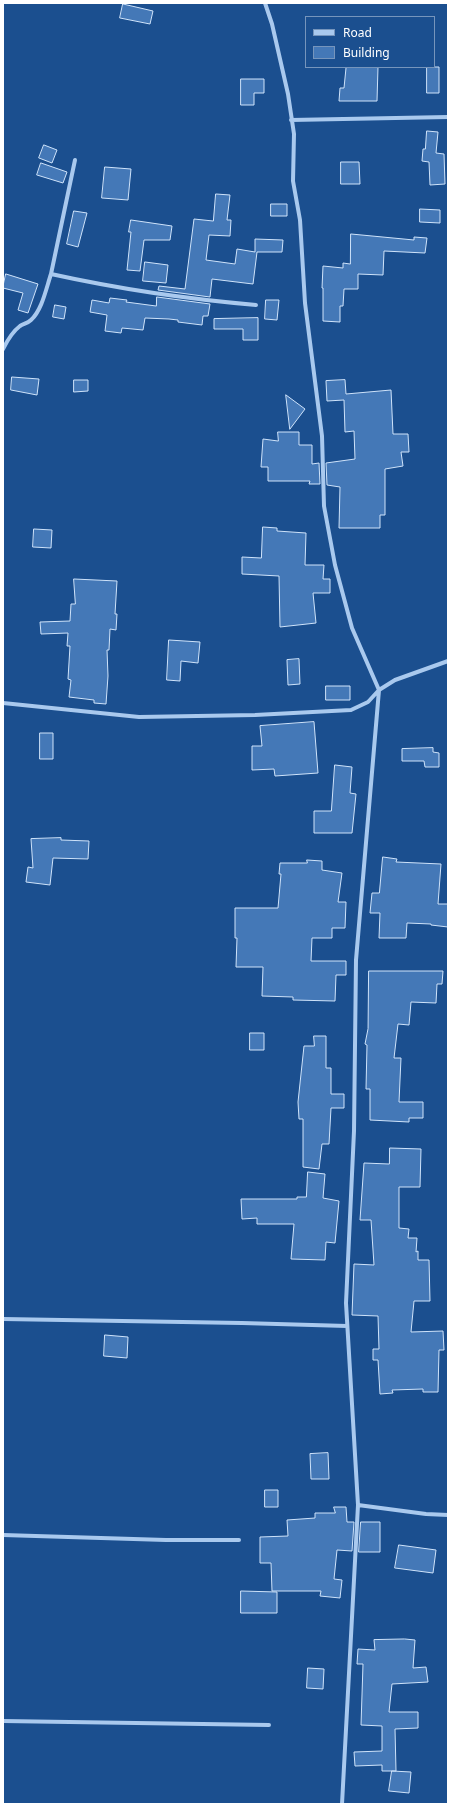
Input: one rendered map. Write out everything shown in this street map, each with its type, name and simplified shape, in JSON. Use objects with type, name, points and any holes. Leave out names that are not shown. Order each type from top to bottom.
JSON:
[{"type":"street","points":[[265,3],[278,51],[294,134],[293,181],[300,220],[305,303],[322,436],[324,506],[335,565],[352,628],[379,690],[356,960],[354,1131],[346,1304],[358,1505],[342,1804]]},
{"type":"street","points":[[291,120],[448,117]]},
{"type":"street","points":[[3,349],[10,336],[20,326],[30,321],[36,312],[51,274],[75,160]]},
{"type":"street","points":[[51,274],[91,283],[194,299],[256,305]]},
{"type":"street","points":[[3,704],[139,717],[255,715],[351,710],[368,702],[379,690],[395,680],[448,661]]},
{"type":"street","points":[[3,1319],[347,1326]]},
{"type":"street","points":[[358,1505],[426,1514],[448,1515]]},
{"type":"street","points":[[3,1536],[166,1540],[239,1540]]},
{"type":"street","points":[[3,1721],[269,1725]]},
{"type":"building","points":[[123,4],[153,11],[150,24],[120,18]]},
{"type":"building","points":[[439,67],[439,93],[427,93],[427,68]]},
{"type":"building","points":[[346,68],[378,68],[377,101],[339,101],[340,88],[344,88]]},
{"type":"building","points":[[241,79],[264,79],[264,93],[254,93],[254,105],[241,105]]},
{"type":"building","points":[[427,131],[438,132],[436,153],[444,154],[445,184],[430,185],[429,162],[422,161]]},
{"type":"building","points":[[44,145],[57,150],[52,163],[39,158]]},
{"type":"building","points":[[341,162],[359,162],[360,184],[341,184]]},
{"type":"building","points":[[41,163],[67,172],[63,183],[37,175]]},
{"type":"building","points":[[105,167],[131,169],[128,200],[102,198]]},
{"type":"building","points":[[216,194],[230,195],[227,220],[231,220],[230,236],[209,235],[206,260],[235,264],[237,249],[255,252],[255,239],[283,240],[282,252],[257,252],[253,284],[212,279],[210,297],[158,290],[159,286],[185,289],[194,219],[213,221]]},
{"type":"building","points":[[271,204],[287,204],[287,216],[271,216]]},
{"type":"building","points":[[420,209],[440,210],[440,223],[420,222]]},
{"type":"building","points":[[74,211],[87,213],[78,247],[67,244]]},
{"type":"building","points":[[131,220],[172,226],[170,240],[144,240],[140,271],[127,270]]},
{"type":"building","points":[[351,234],[414,240],[414,237],[427,238],[425,253],[384,251],[383,275],[358,274],[358,289],[344,289],[343,306],[340,306],[340,322],[323,321],[323,266],[343,268],[343,263],[350,264]]},
{"type":"building","points":[[145,262],[168,265],[166,283],[143,281]]},
{"type":"building","points":[[6,274],[38,284],[28,313],[18,310],[23,293],[3,288]]},
{"type":"building","points":[[157,297],[210,304],[208,316],[203,316],[202,325],[178,322],[178,320],[145,318],[143,330],[122,328],[121,333],[105,331],[107,315],[90,312],[92,300],[109,303],[110,298],[156,306]]},
{"type":"building","points":[[266,300],[279,300],[277,320],[265,319]]},
{"type":"building","points":[[55,305],[66,307],[64,319],[53,317]]},
{"type":"building","points":[[258,318],[258,340],[243,340],[243,329],[214,329],[214,319]]},
{"type":"building","points":[[12,377],[39,379],[37,395],[11,390]]},
{"type":"building","points":[[74,380],[88,380],[88,391],[74,392]]},
{"type":"building","points":[[345,380],[346,394],[391,390],[393,434],[408,434],[409,452],[401,452],[403,466],[385,469],[385,515],[380,515],[380,528],[339,528],[340,487],[327,485],[326,463],[355,459],[354,431],[345,432],[344,400],[327,401],[326,381]]},
{"type":"building","points":[[286,395],[305,409],[290,429]]},
{"type":"building","points":[[278,432],[299,432],[299,445],[312,445],[312,464],[319,463],[320,484],[309,484],[310,481],[268,481],[268,467],[261,467],[263,439],[278,441]]},
{"type":"building","points":[[263,527],[277,528],[277,531],[306,533],[305,565],[324,565],[323,579],[330,579],[330,593],[313,593],[316,623],[280,627],[279,576],[242,574],[242,557],[261,558]]},
{"type":"building","points":[[34,529],[52,530],[51,548],[33,547]]},
{"type":"building","points":[[74,579],[117,581],[115,614],[117,614],[116,630],[110,629],[109,650],[107,650],[108,676],[106,704],[94,703],[94,700],[69,697],[71,680],[68,679],[70,646],[67,646],[68,633],[41,634],[40,622],[70,621],[71,604],[75,604]]},
{"type":"building","points":[[169,640],[200,642],[198,663],[181,661],[180,681],[167,680]]},
{"type":"building","points":[[299,659],[300,684],[288,685],[287,660]]},
{"type":"building","points":[[326,686],[350,686],[350,700],[326,700]]},
{"type":"building","points":[[314,722],[318,773],[275,776],[274,769],[252,770],[252,746],[262,746],[260,726]]},
{"type":"building","points":[[40,733],[53,733],[53,759],[40,759]]},
{"type":"building","points":[[433,748],[433,752],[439,753],[439,767],[425,767],[424,761],[402,761],[402,749]]},
{"type":"building","points":[[335,765],[352,767],[350,793],[356,794],[352,833],[314,833],[314,811],[331,811]]},
{"type":"building","points":[[61,838],[61,840],[89,841],[88,859],[53,858],[50,885],[26,882],[28,867],[33,868],[31,839]]},
{"type":"building","points":[[383,857],[397,859],[396,862],[441,864],[438,904],[448,904],[448,927],[431,924],[407,923],[406,938],[379,938],[380,913],[370,913],[372,893],[379,893]]},
{"type":"building","points":[[307,860],[322,861],[322,870],[342,873],[338,902],[346,902],[345,928],[332,928],[332,938],[312,938],[311,961],[346,961],[346,975],[336,975],[335,1001],[293,1000],[293,997],[262,996],[263,967],[236,967],[237,938],[235,938],[235,908],[278,908],[281,874],[279,874],[280,863],[307,863]]},
{"type":"building","points":[[369,971],[443,971],[442,984],[437,984],[436,1003],[411,1002],[409,1025],[398,1024],[394,1058],[401,1058],[399,1102],[423,1102],[423,1118],[409,1118],[409,1122],[370,1120],[370,1089],[366,1089],[367,1045],[365,1044],[368,1029]]},
{"type":"building","points":[[250,1033],[264,1033],[264,1050],[250,1050]]},
{"type":"building","points":[[314,1036],[326,1036],[326,1068],[331,1068],[331,1094],[344,1094],[344,1108],[331,1108],[329,1144],[322,1144],[319,1169],[303,1167],[303,1119],[299,1119],[298,1102],[304,1046],[314,1046]]},
{"type":"building","points":[[390,1148],[421,1149],[420,1187],[399,1187],[399,1228],[409,1229],[408,1238],[417,1238],[416,1252],[418,1251],[418,1260],[429,1260],[430,1301],[414,1301],[411,1332],[443,1331],[444,1350],[439,1350],[438,1392],[423,1392],[423,1389],[392,1390],[393,1393],[380,1394],[378,1360],[373,1360],[373,1349],[379,1349],[378,1316],[352,1315],[354,1264],[374,1265],[371,1220],[360,1220],[364,1163],[389,1164]]},
{"type":"building","points":[[308,1172],[325,1174],[323,1198],[339,1201],[335,1243],[326,1242],[325,1260],[291,1259],[294,1224],[257,1224],[257,1218],[242,1219],[241,1199],[297,1199],[297,1197],[306,1197]]},
{"type":"building","points":[[105,1335],[128,1337],[127,1358],[104,1356]]},
{"type":"building","points":[[328,1453],[329,1479],[311,1479],[310,1454]]},
{"type":"building","points":[[265,1490],[278,1490],[278,1507],[265,1507]]},
{"type":"building","points":[[334,1507],[346,1507],[347,1522],[354,1522],[352,1551],[337,1550],[334,1579],[342,1580],[340,1598],[320,1596],[321,1591],[272,1591],[271,1563],[260,1563],[260,1537],[288,1536],[287,1520],[315,1518],[315,1513],[335,1513]]},
{"type":"building","points":[[361,1522],[380,1522],[380,1552],[359,1552]]},
{"type":"building","points":[[399,1545],[436,1550],[433,1573],[395,1568]]},
{"type":"building","points":[[241,1591],[277,1592],[277,1613],[241,1613]]},
{"type":"building","points":[[374,1640],[415,1640],[413,1668],[426,1667],[428,1682],[392,1684],[389,1712],[418,1712],[418,1728],[395,1729],[396,1771],[382,1771],[382,1765],[355,1766],[354,1752],[382,1751],[382,1726],[361,1725],[363,1664],[357,1664],[358,1649],[375,1650]]},
{"type":"building","points":[[308,1668],[324,1669],[323,1689],[307,1688]]},
{"type":"building","points":[[392,1771],[411,1772],[409,1793],[389,1791]]}]
